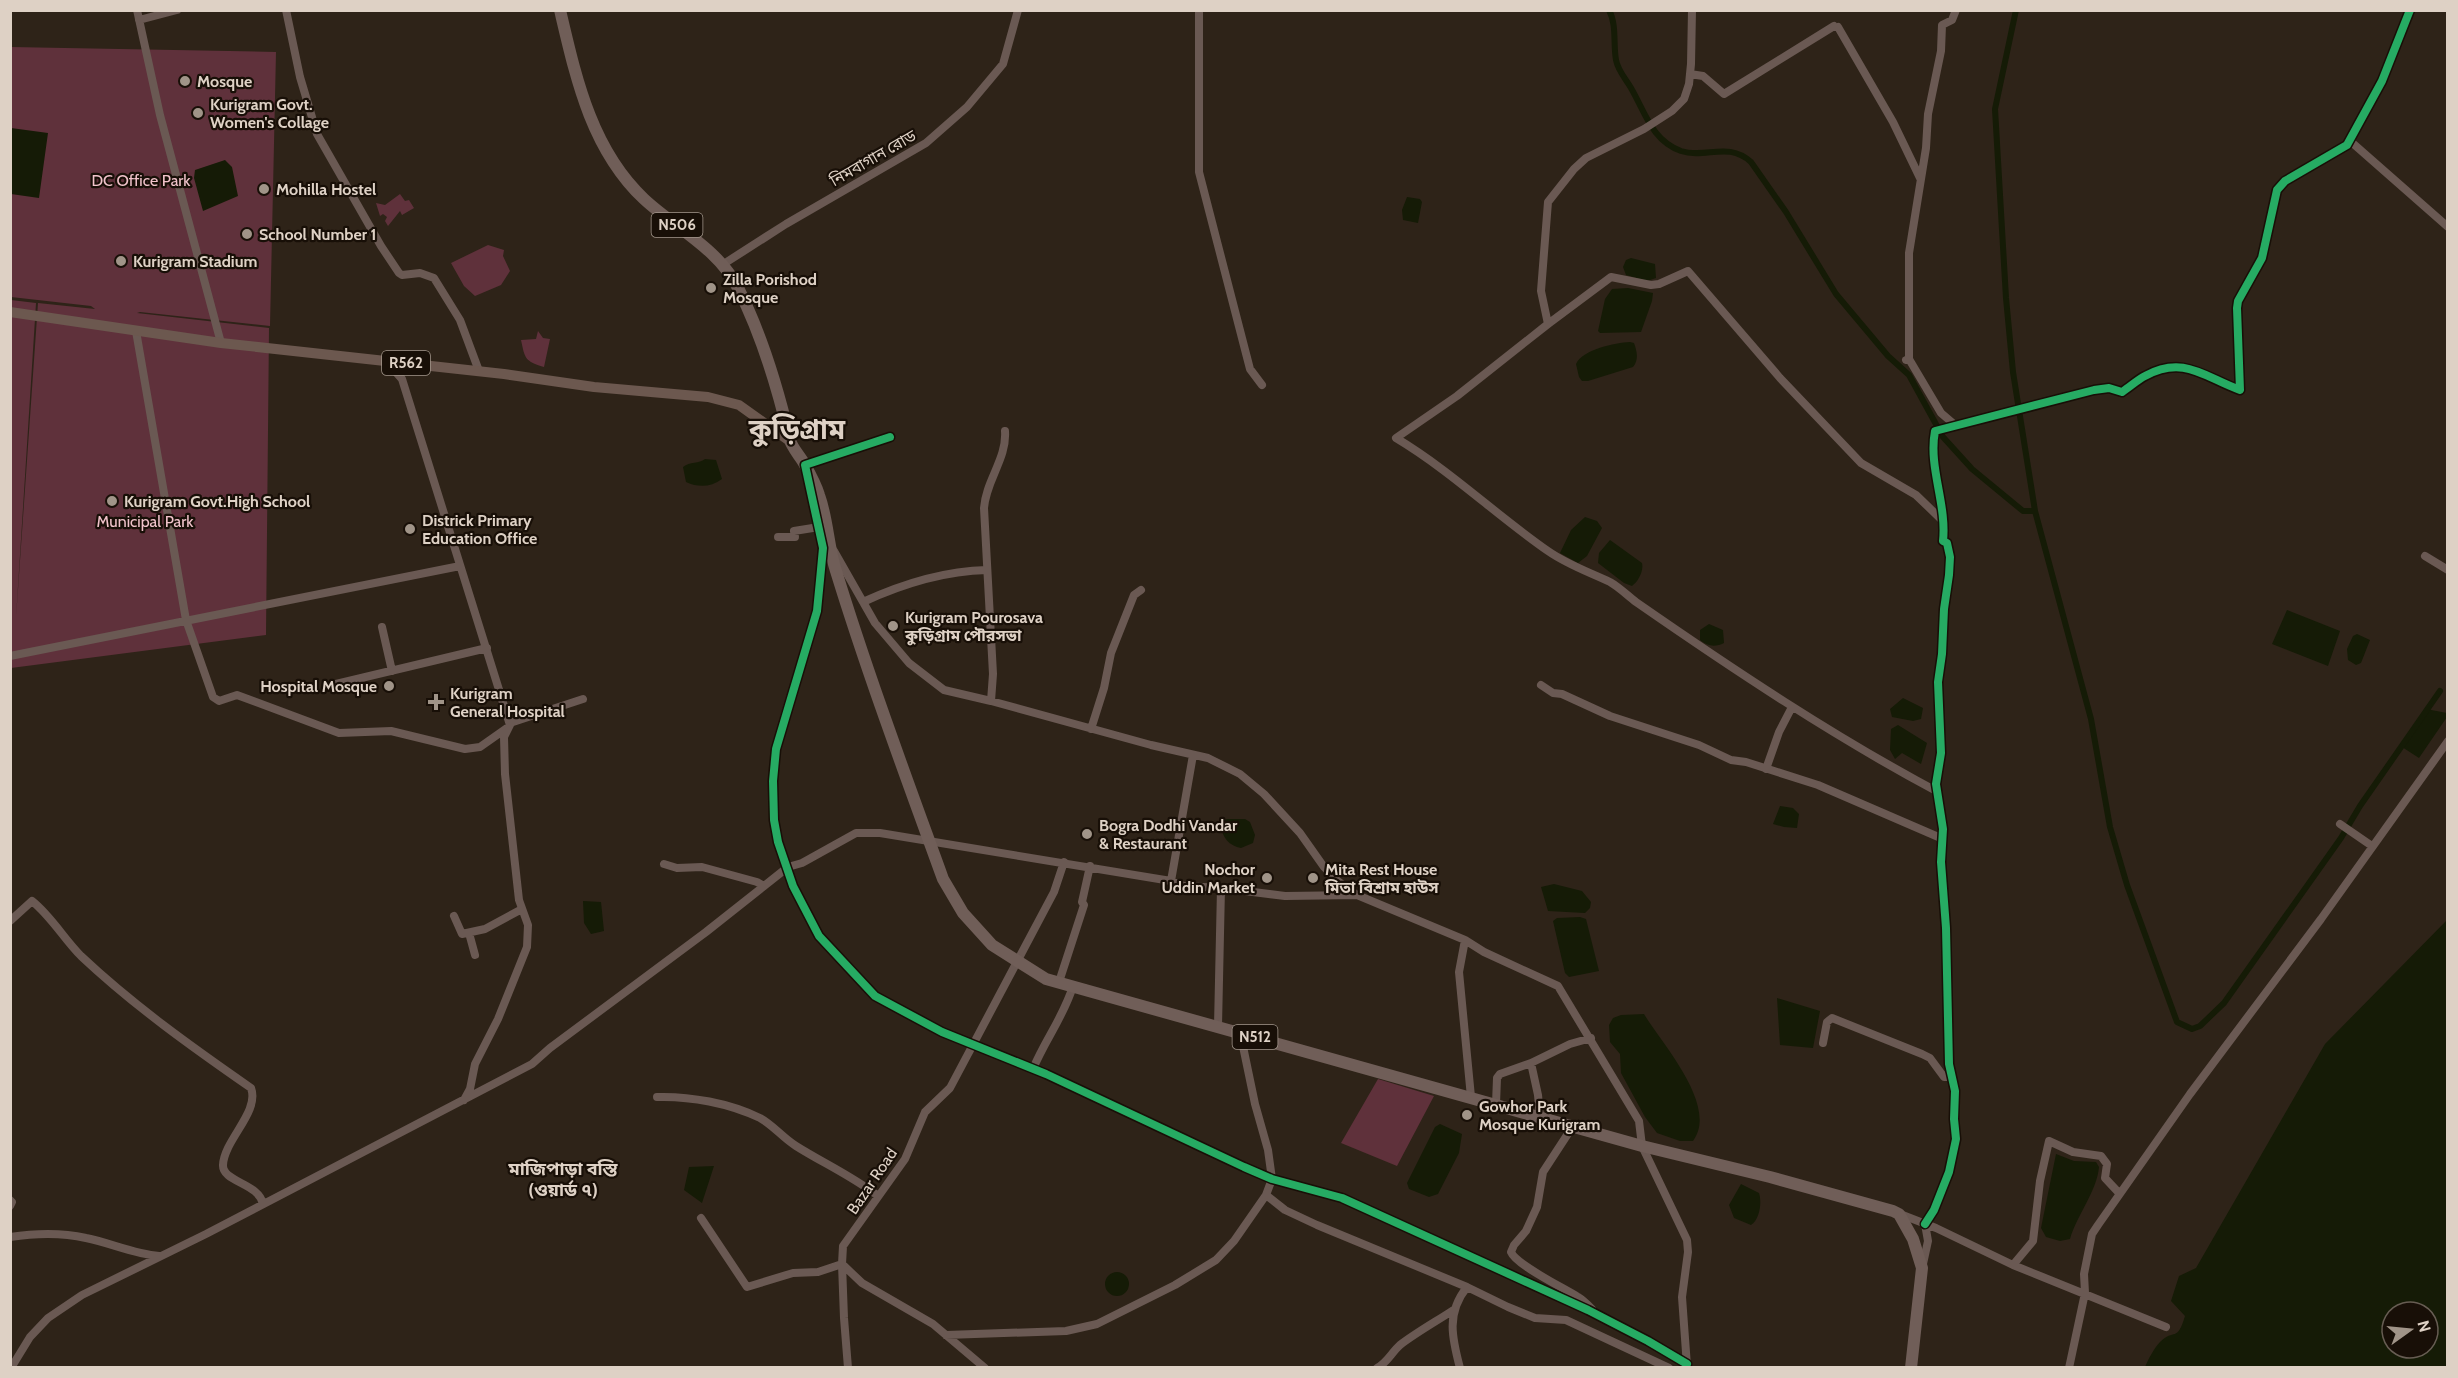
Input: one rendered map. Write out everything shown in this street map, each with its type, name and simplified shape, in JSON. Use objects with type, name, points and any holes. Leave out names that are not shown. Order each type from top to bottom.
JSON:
[{"type":"highway","name":"N506","points":[[560,10],[575,72],[601,142],[625,179],[644,199],[706,248],[722,265],[737,287],[763,350],[789,426],[791,442]]},
{"type":"highway","name":"N512","points":[[791,442],[819,494],[835,568],[943,879],[963,913],[992,945],[1046,979],[1642,1146],[1770,1177],[1883,1207],[1899,1214]]},
{"type":"highway","points":[[1899,1214],[1913,1239],[1922,1268],[1911,1368]]},
{"type":"main road","name":"R562","points":[[10,312],[221,343],[386,360],[594,387],[708,397],[739,405],[791,442]]},
{"type":"street","points":[[137,10],[160,115],[221,343]]},
{"type":"street","points":[[139,20],[177,10]]},
{"type":"street","points":[[286,10],[307,104],[323,149],[399,273],[402,275],[420,273],[434,278],[460,320],[479,371]]},
{"type":"street","name":"নিমবাগান রোড","points":[[722,265],[786,224],[926,143],[967,107],[1003,64],[1018,10]]},
{"type":"street","points":[[1199,10],[1199,172],[1250,369],[1262,385]]},
{"type":"street","points":[[1548,324],[1541,291],[1548,202],[1574,169],[1586,158],[1644,129],[1672,111],[1684,99],[1690,74],[1692,10]]},
{"type":"street","points":[[1955,425],[1941,413],[1907,359],[1910,253],[1926,148],[1928,114],[1941,51],[1942,25],[1952,20],[1956,10]]},
{"type":"street","points":[[1922,1268],[1928,1240],[1925,1224],[1934,1209],[1954,1153],[1956,1139],[1941,862],[1943,839],[1936,784],[1941,753],[1938,682],[1949,575],[1949,553],[1947,543],[1942,541],[1943,521],[1934,457],[1935,431],[2094,390],[2109,388],[2122,392],[2148,374],[2165,367],[2179,366],[2240,390],[2238,301],[2262,258],[2277,190],[2285,180],[2347,145],[2382,81],[2410,10]]},
{"type":"street","points":[[1690,74],[1703,76],[1724,94],[1836,27],[1893,122],[1920,178]]},
{"type":"street","points":[[2349,140],[2448,227]]},
{"type":"street","points":[[1938,792],[1872,756],[1792,706],[1644,608],[1612,583],[1587,574],[1552,554],[1522,533],[1450,474],[1396,438],[1450,401],[1611,277],[1651,285],[1659,284],[1688,271],[1780,378],[1861,463],[1916,495],[1943,521]]},
{"type":"street","points":[[136,331],[186,620],[213,697],[219,701],[237,695],[339,733],[391,731],[465,749],[480,747],[510,724],[583,699]]},
{"type":"street","points":[[386,360],[402,379],[510,724],[504,737],[505,774],[519,900],[528,925],[527,946],[498,1020],[475,1064],[470,1089],[463,1102]]},
{"type":"street","points":[[402,379],[408,363]]},
{"type":"street","points":[[991,701],[993,674],[985,495],[1004,452],[1005,431]]},
{"type":"street","points":[[890,437],[805,465],[823,548],[817,611],[784,715],[776,749],[773,781],[774,819],[778,842],[793,886],[819,936],[875,996],[942,1032],[1033,1069],[1272,1179],[1342,1197],[1599,1315],[1687,1366]]},
{"type":"street","points":[[778,537],[795,537],[794,531],[819,527]]},
{"type":"street","points":[[831,546],[875,623],[909,663],[944,690],[1208,758],[1240,774],[1264,794],[1300,833],[1324,867],[1357,895],[1465,940],[1484,952],[1558,986],[1639,1121],[1642,1146],[1688,1244],[1682,1297],[1687,1366]]},
{"type":"street","points":[[2425,556],[2448,570]]},
{"type":"street","points":[[10,656],[460,566]]},
{"type":"street","points":[[863,602],[917,580],[967,570],[987,570]]},
{"type":"street","points":[[1091,729],[1104,688],[1111,653],[1134,595],[1141,590]]},
{"type":"street","points":[[382,627],[392,671]]},
{"type":"street","points":[[336,684],[487,648]]},
{"type":"street","points":[[1540,685],[1553,693],[1562,694],[1610,716],[1690,742],[1731,760],[1746,762],[1818,785],[1943,839]]},
{"type":"street","points":[[1766,769],[1779,732],[1792,706]]},
{"type":"street","points":[[2070,1368],[2085,1293],[2084,1274],[2092,1234],[2119,1193],[2448,741]]},
{"type":"street","points":[[1171,881],[1193,754]]},
{"type":"street","points":[[2340,824],[2372,846]]},
{"type":"street","points":[[11,1368],[30,1337],[48,1318],[82,1295],[532,1065],[568,1034],[788,867],[802,863],[856,833],[880,833],[1090,866],[1171,881],[1184,886],[1285,896],[1357,895]]},
{"type":"street","name":"Bazar Road","points":[[848,1368],[843,1246],[909,1152],[925,1112],[950,1088],[1054,892],[1064,862]]},
{"type":"street","points":[[664,864],[677,868],[702,867],[758,882],[764,886]]},
{"type":"street","points":[[1059,982],[1084,905],[1082,902],[1090,866]]},
{"type":"street","points":[[1218,1026],[1221,888]]},
{"type":"street","points":[[10,921],[32,901],[82,957],[136,1004],[189,1046],[251,1088],[254,1098],[233,1139],[223,1162],[223,1168],[226,1175],[254,1190],[263,1204]]},
{"type":"street","points":[[454,916],[462,934],[485,929],[522,909]]},
{"type":"street","points":[[469,933],[475,955]]},
{"type":"street","points":[[1465,940],[1459,972],[1471,1097]]},
{"type":"street","points":[[1033,1069],[1043,1045],[1066,1008],[1073,986]]},
{"type":"street","points":[[1823,1043],[1827,1022],[1832,1018],[1922,1054],[1930,1058],[1944,1077],[1951,1077]]},
{"type":"street","points":[[946,1335],[1066,1331],[1097,1324],[1176,1285],[1215,1260],[1234,1241],[1266,1196],[1272,1179],[1268,1150],[1255,1104],[1240,1032]]},
{"type":"street","points":[[1496,1104],[1497,1078],[1500,1074],[1531,1063],[1570,1044],[1591,1038]]},
{"type":"street","points":[[1531,1063],[1540,1116]]},
{"type":"street","points":[[657,1097],[681,1096],[738,1110],[761,1119],[794,1145],[852,1178],[878,1196]]},
{"type":"street","points":[[1573,1126],[1543,1172],[1537,1207],[1526,1231],[1511,1252],[1514,1258],[1552,1284],[1577,1296],[1599,1315]]},
{"type":"street","points":[[2013,1265],[2033,1241],[2043,1164],[2049,1141],[2073,1152],[2101,1156],[2107,1164],[2104,1175],[2107,1182],[2119,1193]]},
{"type":"street","points":[[1266,1196],[1285,1210],[1317,1225],[1467,1287],[1535,1318],[1566,1320],[1669,1368]]},
{"type":"street","points":[[10,1200],[12,1202],[10,1206]]},
{"type":"street","points":[[1899,1214],[2013,1265],[2166,1327]]},
{"type":"street","points":[[701,1218],[747,1287],[793,1273],[818,1272],[842,1264],[862,1283],[933,1324],[985,1368]]},
{"type":"street","points":[[10,1237],[44,1232],[54,1233],[86,1238],[144,1255],[161,1256]]},
{"type":"street","points":[[1460,1368],[1451,1325],[1455,1309],[1467,1287]]},
{"type":"street","points":[[1377,1368],[1411,1337],[1455,1309]]},
{"type":"green space","points":[[11,47],[276,52],[270,326],[137,313],[269,328],[266,635],[11,668],[11,300],[36,303],[16,618],[38,303],[95,309],[91,306],[11,297]]},
{"type":"green space","points":[[400,194],[405,201],[409,200],[414,208],[402,215],[400,211],[388,226],[385,221],[387,217],[383,214],[380,216],[376,203],[385,205]]},
{"type":"green space","points":[[488,245],[504,250],[503,256],[510,271],[501,285],[475,296],[464,286],[451,263]]},
{"type":"green space","points":[[538,331],[543,338],[550,339],[544,367],[527,358],[521,340],[536,339]]},
{"type":"green space","points":[[1378,1079],[1434,1096],[1397,1166],[1341,1143]]},
{"type":"shaded area","points":[[11,128],[48,133],[39,198],[11,194]]},
{"type":"shaded area","points":[[225,160],[232,167],[238,196],[203,211],[194,178],[195,170]]},
{"type":"shaded area","points":[[1407,197],[1420,199],[1422,202],[1418,223],[1403,220],[1402,210]]},
{"type":"shaded area","points":[[1631,258],[1655,264],[1656,278],[1647,281],[1626,275],[1623,267],[1626,260]]},
{"type":"shaded area","points":[[1628,288],[1653,293],[1641,332],[1600,333],[1598,331],[1605,299],[1612,289]]},
{"type":"shaded area","points":[[1634,343],[1637,352],[1633,367],[1588,381],[1582,381],[1579,377],[1576,364],[1585,354],[1608,345]]},
{"type":"shaded area","points":[[705,459],[716,460],[722,479],[705,486],[686,482],[683,467]]},
{"type":"shaded area","points":[[1585,517],[1597,521],[1602,528],[1587,556],[1578,563],[1560,553],[1571,530]]},
{"type":"shaded area","points":[[1610,540],[1642,563],[1640,576],[1632,586],[1624,583],[1598,563],[1599,553]]},
{"type":"shaded area","points":[[2287,610],[2340,631],[2328,666],[2272,644]]},
{"type":"shaded area","points":[[1709,624],[1723,630],[1724,643],[1712,646],[1700,640],[1700,630]]},
{"type":"shaded area","points":[[2357,634],[2370,640],[2361,663],[2356,665],[2348,660],[2347,649],[2353,636]]},
{"type":"shaded area","points":[[1903,698],[1923,708],[1921,719],[1913,721],[1892,717],[1890,709]]},
{"type":"shaded area","points":[[2426,709],[2447,713],[2447,717],[2419,758],[2402,747]]},
{"type":"shaded area","points":[[1898,725],[1927,743],[1921,764],[1902,753],[1895,759],[1890,750],[1891,729]]},
{"type":"shaded area","points":[[1780,806],[1793,808],[1799,814],[1797,828],[1773,824]]},
{"type":"shaded area","points":[[1245,819],[1250,822],[1255,835],[1253,843],[1241,848],[1228,842],[1221,826],[1222,821]]},
{"type":"shaded area","points":[[1554,884],[1582,891],[1591,902],[1590,908],[1585,913],[1548,911],[1541,887]]},
{"type":"shaded area","points":[[583,901],[601,902],[604,931],[591,934],[584,923]]},
{"type":"shaded area","points":[[1557,918],[1586,919],[1599,971],[1569,977],[1565,973],[1553,921]]},
{"type":"shaded area","points":[[2447,920],[2447,1367],[2145,1367],[2158,1345],[2180,1329],[2185,1316],[2171,1301],[2179,1276],[2196,1268],[2325,1044]]},
{"type":"shaded area","points":[[1777,998],[1820,1011],[1813,1048],[1780,1045]]},
{"type":"shaded area","points":[[1644,1014],[1674,1058],[1694,1093],[1699,1111],[1699,1127],[1693,1141],[1680,1141],[1657,1133],[1645,1117],[1621,1073],[1620,1054],[1610,1042],[1609,1025],[1613,1018],[1621,1015]]},
{"type":"shaded area","points":[[1440,1124],[1462,1134],[1459,1153],[1438,1194],[1429,1197],[1409,1189],[1407,1183],[1435,1127]]},
{"type":"shaded area","points":[[2056,1154],[2074,1161],[2096,1162],[2099,1167],[2095,1185],[2070,1239],[2060,1241],[2046,1237],[2041,1228]]},
{"type":"shaded area","points":[[714,1166],[702,1203],[684,1190],[689,1167]]},
{"type":"shaded area","points":[[1741,1184],[1759,1193],[1760,1210],[1751,1225],[1734,1218],[1729,1205]]},
{"type":"shaded area","points":[[1117,1272],[1125,1276],[1129,1284],[1125,1292],[1117,1296],[1109,1292],[1105,1284],[1109,1276]]},
{"type":"waterway","points":[[1609,10],[1613,22],[1617,64],[1656,133],[1681,151],[1690,153],[1725,151],[1742,156],[1751,162],[1786,212],[1836,294],[1888,356],[1909,375],[1943,437],[1972,469],[2023,511],[2035,511]]},
{"type":"waterway","points":[[2016,10],[1995,109],[2006,298],[2013,372],[2035,511],[2091,719],[2110,827],[2127,885],[2177,1022],[2192,1029],[2200,1026],[2224,1003],[2341,838],[2360,806],[2440,691]]},
{"type":"cycle path","points":[[1925,1224],[1934,1210],[1949,1172],[1956,1139],[1955,1091],[1949,1064],[1946,928],[1941,862],[1943,829],[1936,784],[1941,753],[1938,682],[1950,557],[1947,543],[1943,541],[1944,527],[1933,445],[1935,431],[2094,390],[2109,388],[2122,392],[2145,376],[2171,368],[2194,370],[2240,390],[2238,301],[2262,258],[2277,190],[2285,181],[2347,145],[2382,81],[2410,10]]},
{"type":"cycle path","points":[[890,437],[805,465],[823,548],[817,611],[776,749],[773,781],[774,820],[778,842],[793,886],[819,936],[875,996],[942,1032],[1046,1074],[1272,1179],[1342,1198],[1588,1310],[1687,1364]]},
{"type":"place","name":"Mosque","points":[[185,81]]},
{"type":"place","name":"Kurigram Govt. Women's Collage","points":[[198,113]]},
{"type":"place","name":"Mohilla Hostel","points":[[264,189]]},
{"type":"place","name":"School Number 1","points":[[247,234]]},
{"type":"place","name":"Kurigram Stadium","points":[[121,261]]},
{"type":"place","name":"Zilla Porishod Mosque","points":[[711,288]]},
{"type":"place","name":"Kurigram Govt.High School","points":[[112,501]]},
{"type":"place","name":"Districk Primary Education Office","points":[[410,529]]},
{"type":"place","name":"Kurigram Pourosava কুড়িগ্রাম পৌরসভা","points":[[893,626]]},
{"type":"place","name":"Hospital Mosque","points":[[389,686]]},
{"type":"place","name":"Kurigram General Hospital","points":[[436,702]]},
{"type":"place","name":"Bogra Dodhi Vandar & Restaurant","points":[[1087,834]]},
{"type":"place","name":"Nochor Uddin Market","points":[[1267,878]]},
{"type":"place","name":"Mita Rest House মিতা বিশ্রাম হাউস","points":[[1313,878]]},
{"type":"place","name":"Gowhor Park Mosque Kurigram","points":[[1467,1115]]},
{"type":"district","name":"কুড়িগ্রাম","points":[[797,429]]},
{"type":"district","name":"মাজিপাড়া বস্তি (ওয়ার্ড ৭)","points":[[563,1179]]},
{"type":"park label","name":"DC Office Park","points":[[141,180]]},
{"type":"park label","name":"Municipal Park","points":[[145,521]]}]
